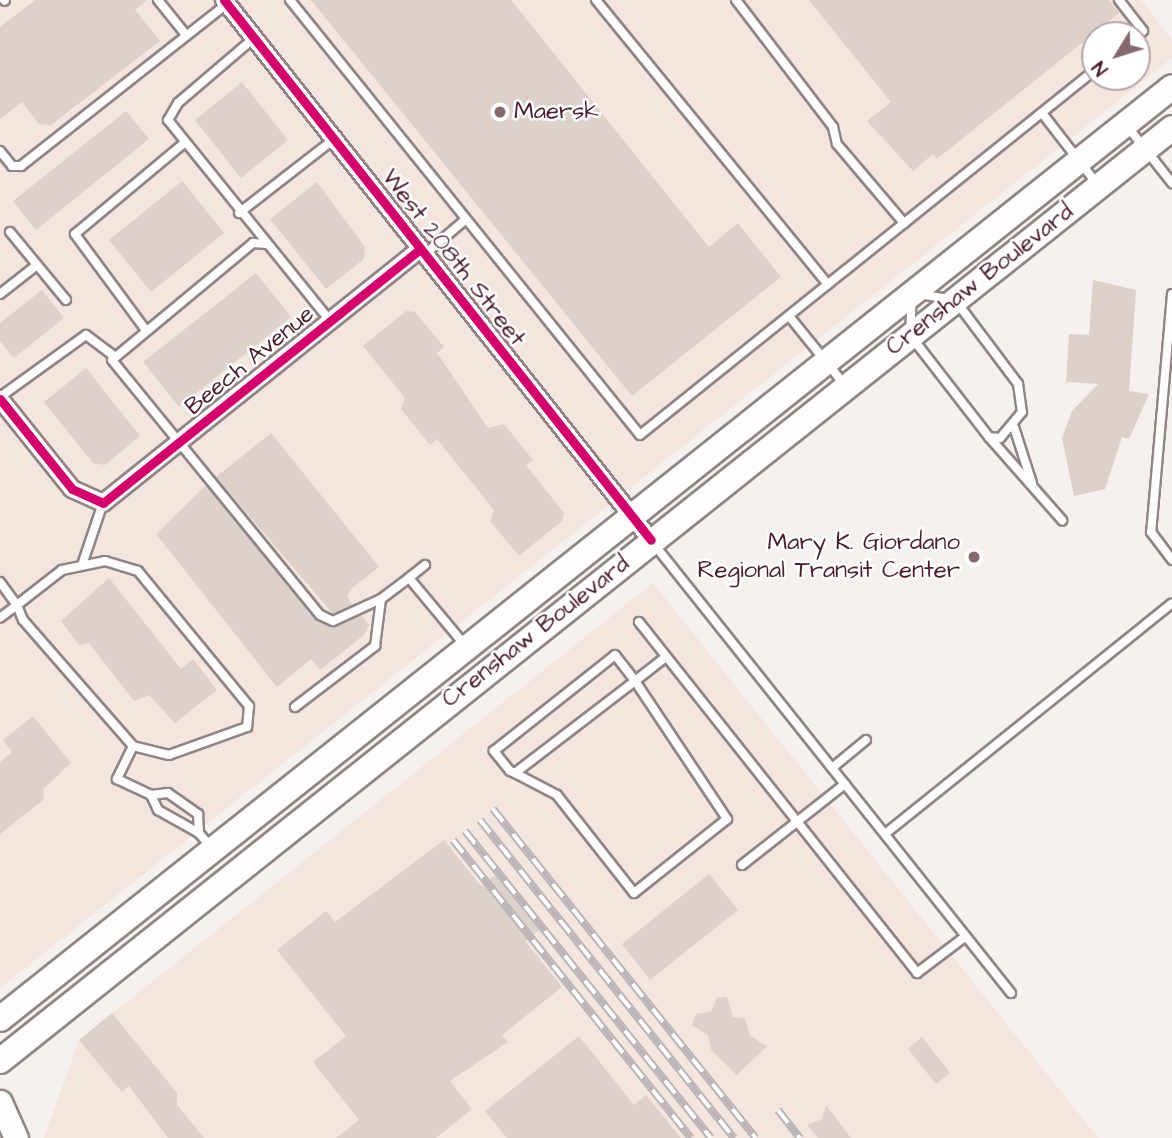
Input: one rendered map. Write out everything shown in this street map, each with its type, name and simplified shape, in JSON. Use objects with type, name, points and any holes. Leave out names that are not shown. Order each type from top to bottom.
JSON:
[{"type":"main road","name":"Crenshaw Boulevard","points":[[0,1019],[206,841],[466,646],[1172,87]]},
{"type":"main road","name":"Crenshaw Boulevard","points":[[0,1061],[1172,128]]},
{"type":"main road","points":[[0,1102],[16,1138]]},
{"type":"street","name":"West 208th Street","points":[[226,2],[651,541]]},
{"type":"street","name":"Beech Avenue","points":[[103,503],[330,321],[423,251]]},
{"type":"street","points":[[0,398],[72,489],[103,503]]},
{"type":"lane","points":[[158,0],[187,35]]},
{"type":"lane","points":[[290,0],[640,435],[1081,81]]},
{"type":"lane","points":[[596,0],[828,284]]},
{"type":"lane","points":[[736,0],[833,127],[837,144],[904,223]]},
{"type":"lane","points":[[1119,0],[1135,21]]},
{"type":"lane","points":[[0,151],[12,166],[21,166],[226,2]]},
{"type":"lane","points":[[254,38],[169,111],[183,144],[330,321]]},
{"type":"lane","points":[[1042,113],[1098,187]]},
{"type":"lane","points":[[1126,124],[1172,183]]},
{"type":"lane","points":[[239,213],[334,139]]},
{"type":"lane","points":[[145,329],[75,234],[183,144]]},
{"type":"lane","points":[[423,251],[465,220]]},
{"type":"lane","points":[[10,232],[66,300]]},
{"type":"lane","points":[[114,356],[253,243],[266,244]]},
{"type":"lane","points":[[0,294],[37,265]]},
{"type":"lane","points":[[989,437],[1000,438],[1014,427],[1022,412],[1018,384],[955,300],[912,293],[910,335],[989,437],[1062,520]]},
{"type":"lane","points":[[1172,294],[1151,532],[1172,560]]},
{"type":"lane","points":[[789,316],[846,387]]},
{"type":"lane","points":[[0,398],[74,340],[86,335],[114,356],[117,369],[320,615],[333,621],[381,599],[425,565]]},
{"type":"lane","points":[[1014,427],[1032,484]]},
{"type":"lane","points":[[0,618],[83,562],[103,503]]},
{"type":"lane","points":[[651,541],[1012,993]]},
{"type":"lane","points":[[0,582],[17,605],[23,620],[133,746],[169,755],[226,739],[247,727],[249,706],[138,571],[83,562]]},
{"type":"lane","points":[[409,578],[466,646]]},
{"type":"lane","points":[[295,707],[375,646],[381,599]]},
{"type":"lane","points":[[885,834],[1172,603]]},
{"type":"lane","points":[[639,622],[917,973],[966,936]]},
{"type":"lane","points":[[615,655],[635,681],[727,819],[634,893],[557,795],[515,773],[494,751],[615,655]]},
{"type":"lane","points":[[515,773],[666,657]]},
{"type":"lane","points":[[832,768],[866,740]]},
{"type":"lane","points":[[133,746],[117,779],[150,795],[168,793],[198,814],[206,841]]},
{"type":"lane","points":[[742,865],[845,784]]},
{"type":"lane","points":[[150,795],[158,810],[206,841]]},
{"type":"shaded area","points":[[0,0],[1141,0],[1172,40],[1172,58],[1151,75],[1151,21],[1081,21],[1081,91],[1130,91],[0,988]]},
{"type":"shaded area","points":[[653,583],[1098,1138],[44,1138],[79,1040]]},
{"type":"building","points":[[35,0],[147,0],[135,10],[160,41],[51,125],[39,124],[22,102],[0,119],[0,27]]},
{"type":"building","name":"Maersk","points":[[311,0],[511,0],[709,247],[738,223],[781,277],[632,396]]},
{"type":"building","points":[[809,0],[1109,0],[1119,13],[1109,21],[1081,21],[1081,43],[937,159],[933,154],[913,171],[867,121],[891,102]]},
{"type":"building","points":[[242,82],[288,140],[241,178],[195,120]]},
{"type":"building","points":[[126,111],[149,139],[36,230],[13,201]]},
{"type":"building","points":[[182,181],[224,233],[151,292],[109,240]]},
{"type":"building","points":[[317,182],[365,247],[364,259],[326,289],[270,219]]},
{"type":"building","points":[[256,273],[291,317],[179,407],[143,362]]},
{"type":"building","points":[[1093,280],[1136,290],[1129,391],[1149,394],[1129,439],[1122,437],[1105,489],[1074,496],[1062,438],[1072,411],[1098,384],[1066,382],[1069,334],[1089,335]]},
{"type":"building","points":[[42,290],[64,318],[14,358],[0,341],[0,323]]},
{"type":"building","points":[[406,311],[415,312],[444,347],[437,353],[488,428],[504,424],[533,460],[526,465],[564,513],[562,521],[519,556],[490,521],[494,510],[437,439],[430,445],[401,409],[405,398],[363,346]]},
{"type":"building","points":[[86,368],[140,436],[105,465],[93,463],[44,402]]},
{"type":"building","points":[[271,433],[379,567],[351,589],[347,597],[353,605],[333,614],[216,477]]},
{"type":"building","points":[[206,485],[315,620],[334,627],[361,615],[369,625],[364,635],[320,670],[311,659],[277,687],[156,534]]},
{"type":"building","points":[[109,578],[181,669],[193,659],[217,690],[175,723],[149,695],[134,701],[89,643],[79,645],[61,621]]},
{"type":"building","points":[[33,716],[71,763],[43,789],[44,799],[0,834],[0,762],[12,752],[3,740]]},
{"type":"building","points":[[444,840],[481,886],[495,875],[539,930],[525,941],[562,987],[502,1035],[508,1042],[450,1081],[472,1109],[436,1138],[336,1138],[359,1120],[313,1062],[346,1036],[277,950],[326,911],[335,922]]},
{"type":"building","points":[[709,874],[738,910],[650,980],[622,944]]},
{"type":"building","points":[[727,997],[733,1017],[745,1018],[750,1036],[767,1046],[737,1075],[711,1050],[708,1035],[692,1025],[696,1014],[711,1012],[717,998]]},
{"type":"building","points":[[112,1013],[177,1093],[177,1105],[204,1138],[168,1138],[129,1086],[122,1092],[79,1040]]},
{"type":"building","points":[[579,1036],[634,1105],[646,1095],[681,1138],[507,1138],[485,1111]]},
{"type":"building","points":[[922,1037],[950,1073],[936,1084],[908,1049]]},
{"type":"building","points":[[826,1105],[851,1138],[818,1138],[807,1125],[822,1119]]},
{"type":"railway","points":[[493,809],[756,1138]]},
{"type":"railway","points":[[480,820],[734,1138]]},
{"type":"railway","points":[[465,831],[711,1138]]},
{"type":"railway","points":[[453,840],[691,1138]]},
{"type":"railway","points":[[778,1110],[800,1138]]},
{"type":"cycle path","points":[[224,0],[651,540]]},
{"type":"cycle path","points":[[0,399],[72,489],[103,503],[420,249]]},
{"type":"place","name":"Maersk","points":[[500,112]]},
{"type":"place","name":"Mary K. Giordano Regional Transit Center","points":[[974,557]]}]
